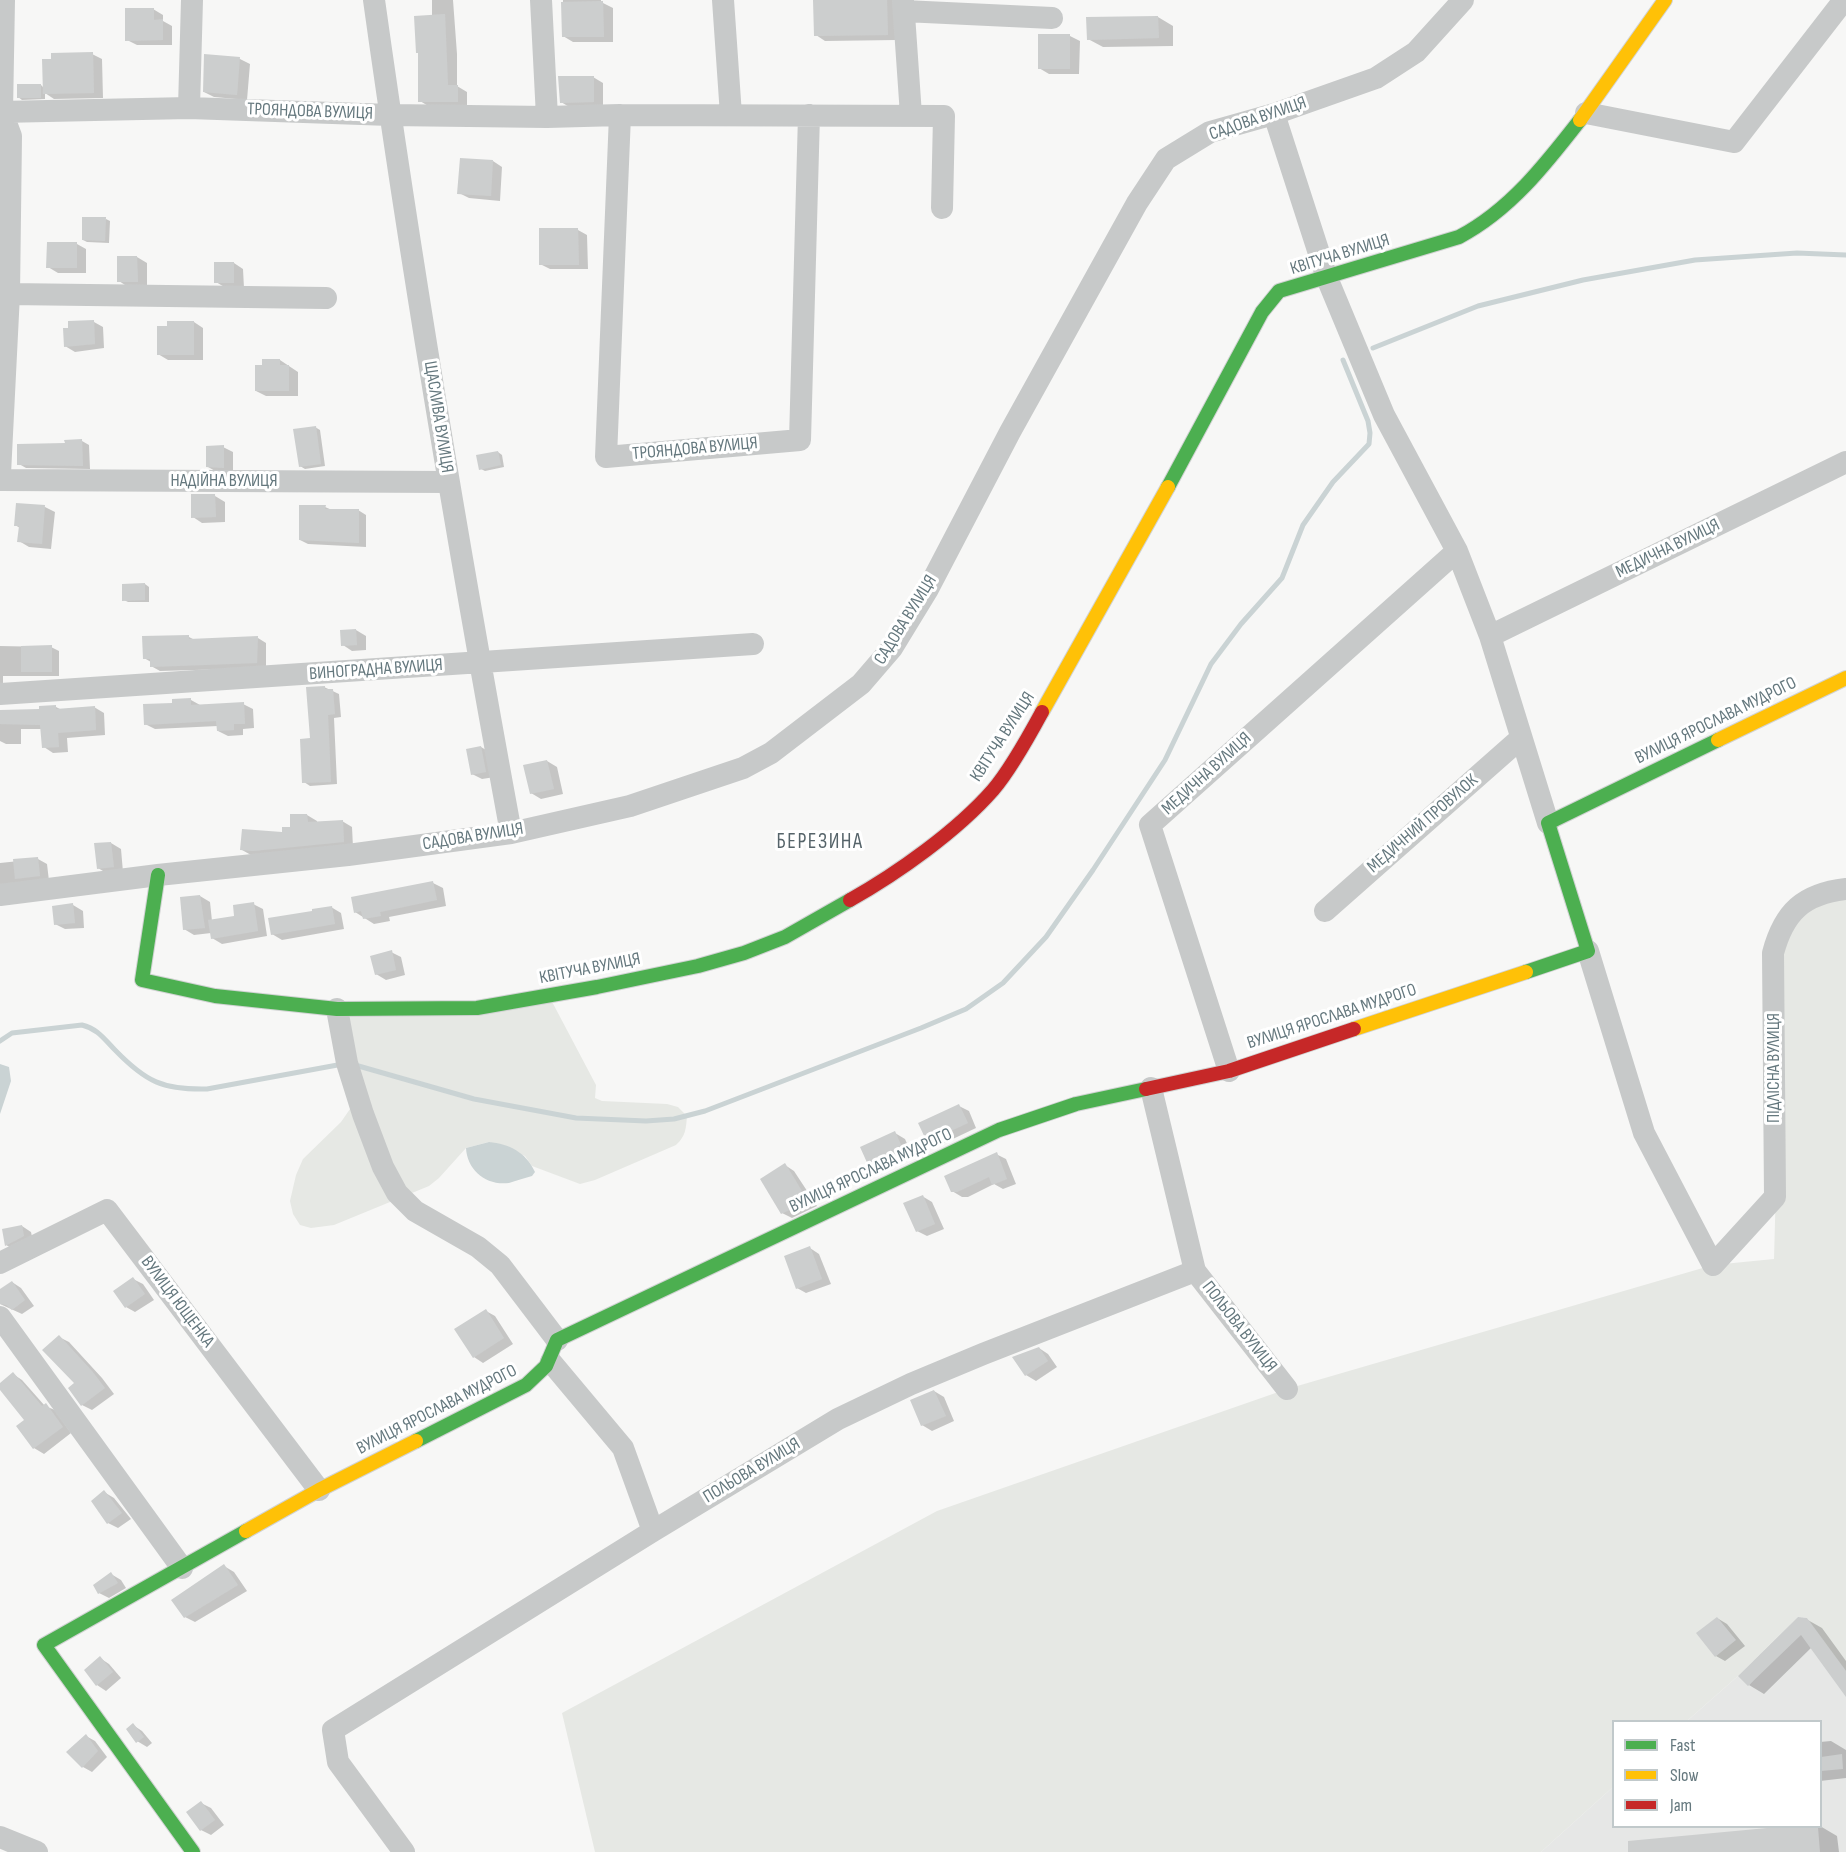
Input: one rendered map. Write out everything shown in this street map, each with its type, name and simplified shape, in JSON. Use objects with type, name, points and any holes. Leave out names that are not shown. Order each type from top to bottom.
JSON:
[{"type":"street","points":[[0,474],[9,294],[11,136],[1,112],[4,0]]},
{"type":"street","points":[[189,108],[192,0]]},
{"type":"street","name":"ЩАСЛИВА ВУЛИЦЯ","points":[[374,0],[448,482],[511,833]]},
{"type":"street","points":[[541,0],[547,117]]},
{"type":"street","points":[[723,0],[731,116]]},
{"type":"street","name":"САДОВА ВУЛИЦЯ","points":[[0,895],[158,874],[348,855],[511,833],[630,806],[743,768],[781,746],[861,684],[892,648],[922,599],[1010,432],[1137,203],[1166,159],[1210,132],[1274,114],[1376,78],[1416,52],[1462,0]]},
{"type":"street","name":"КВІТУЧА ВУЛИЦЯ","points":[[158,874],[142,980],[215,996],[337,1009],[477,1008],[698,966],[785,938],[846,903],[954,827],[994,789],[1027,739],[1206,419],[1262,312],[1279,291],[1459,237],[1481,226],[1515,199],[1586,113],[1665,0]]},
{"type":"street","points":[[1586,113],[1734,142],[1844,0]]},
{"type":"street","points":[[911,115],[904,5],[1052,18]]},
{"type":"street","name":"ТРОЯНДОВА ВУЛИЦЯ","points":[[1,112],[189,108],[390,116],[944,116],[942,208]]},
{"type":"street","points":[[1274,114],[1326,278],[1384,415],[1457,551],[1490,636],[1588,951]]},
{"type":"street","name":"ТРОЯНДОВА ВУЛИЦЯ","points":[[620,116],[606,457],[800,440],[809,116]]},
{"type":"street","points":[[9,294],[326,298]]},
{"type":"street","name":"МЕДИЧНА ВУЛИЦЯ","points":[[1490,636],[1846,462]]},
{"type":"street","name":"НАДІЙНА ВУЛИЦЯ","points":[[0,480],[448,482]]},
{"type":"street","name":"МЕДИЧНА ВУЛИЦЯ","points":[[1229,1071],[1150,825],[1457,551]]},
{"type":"street","name":"ВИНОГРАДНА ВУЛИЦЯ","points":[[0,694],[480,664],[753,644]]},
{"type":"street","name":"ВУЛИЦЯ ЯРОСЛАВА МУДРОГО","points":[[1548,823],[1846,678]]},
{"type":"street","name":"МЕДИЧНИЙ ПРОВУЛОК","points":[[1325,911],[1521,738]]},
{"type":"street","name":"ПІДЛІСНА ВУЛИЦЯ","points":[[1588,951],[1644,1133],[1713,1265],[1775,1197],[1773,953],[1777,938],[1783,924],[1804,901],[1830,891],[1846,889]]},
{"type":"street","name":"ВУЛИЦЯ ЯРОСЛАВА МУДРОГО","points":[[556,1340],[999,1130],[1076,1104],[1229,1071],[1588,951]]},
{"type":"street","points":[[337,1009],[347,1063],[363,1114],[383,1167],[397,1193],[416,1211],[478,1247],[500,1265],[556,1340],[551,1362],[623,1448],[653,1531]]},
{"type":"street","points":[[1151,1088],[1195,1271]]},
{"type":"street","name":"ВУЛИЦЯ ЮЩЕНКА","points":[[0,1263],[107,1210],[319,1490]]},
{"type":"street","name":"ПОЛЬОВА ВУЛИЦЯ","points":[[404,1852],[338,1762],[333,1730],[837,1419],[983,1354],[1195,1271],[1287,1389]]},
{"type":"street","points":[[0,1317],[182,1568]]},
{"type":"street","name":"ВУЛИЦЯ ЯРОСЛАВА МУДРОГО","points":[[193,1852],[44,1645],[319,1490],[526,1385],[540,1375],[551,1362]]},
{"type":"street","points":[[0,1837],[37,1852]]},
{"type":"shaded area","points":[[1846,889],[1846,1671],[1807,1618],[1798,1617],[1738,1676],[1688,1720],[1612,1720],[1612,1788],[1541,1852],[595,1852],[562,1713],[937,1511],[1287,1389],[1713,1265],[1774,1259],[1783,924]]},
{"type":"shaded area","points":[[549,996],[596,1085],[595,1098],[602,1101],[667,1104],[678,1107],[687,1116],[684,1135],[676,1145],[595,1180],[580,1184],[532,1166],[525,1156],[489,1142],[466,1148],[429,1186],[334,1225],[311,1228],[300,1225],[293,1214],[290,1201],[296,1175],[303,1159],[341,1122],[350,1109],[347,1063],[337,1009]]},
{"type":"shaded area","points":[[0,1064],[9,1067],[11,1081],[0,1114]]},
{"type":"shaded area","points":[[489,1142],[516,1150],[527,1159],[535,1172],[532,1176],[509,1183],[493,1182],[479,1175],[470,1163],[466,1148]]},
{"type":"shaded area","points":[[1798,1617],[1807,1618],[1846,1671],[1846,1852],[1541,1852],[1612,1788],[1612,1828],[1822,1828],[1822,1720],[1688,1720],[1738,1676]]},
{"type":"building","points":[[813,0],[887,0],[888,35],[814,36]]},
{"type":"building","points":[[603,1],[604,37],[562,37],[561,2]]},
{"type":"building","points":[[125,8],[154,8],[154,20],[163,19],[163,40],[125,41]]},
{"type":"building","points":[[445,14],[448,85],[458,85],[458,102],[418,102],[418,53],[416,53],[414,16]]},
{"type":"building","points":[[1158,16],[1159,38],[1087,40],[1086,17]]},
{"type":"building","points":[[1038,34],[1070,34],[1070,69],[1038,69]]},
{"type":"building","points":[[93,52],[94,93],[43,94],[42,59],[51,59],[51,53]]},
{"type":"building","points":[[204,54],[240,57],[237,95],[203,92]]},
{"type":"building","points":[[558,76],[594,76],[594,102],[560,103]]},
{"type":"building","points":[[17,84],[41,84],[41,98],[17,98]]},
{"type":"building","points":[[460,158],[493,160],[491,196],[457,194]]},
{"type":"building","points":[[82,217],[106,217],[105,241],[82,240]]},
{"type":"building","points":[[539,228],[578,228],[579,265],[539,265]]},
{"type":"building","points":[[47,242],[77,242],[77,268],[46,268]]},
{"type":"building","points":[[117,256],[137,256],[138,282],[117,282]]},
{"type":"building","points":[[214,262],[234,262],[234,283],[214,283]]},
{"type":"building","points":[[94,320],[95,344],[64,347],[63,328],[68,328],[68,321]]},
{"type":"building","points":[[167,321],[194,321],[194,355],[157,355],[157,326],[167,326]]},
{"type":"building","points":[[262,359],[280,359],[280,365],[289,365],[289,391],[255,391],[255,365],[262,365]]},
{"type":"building","points":[[316,426],[321,464],[299,467],[293,429]]},
{"type":"building","points":[[82,439],[83,466],[17,465],[17,444],[65,443],[64,440]]},
{"type":"building","points":[[224,445],[224,468],[206,467],[206,446]]},
{"type":"building","points":[[498,451],[501,465],[479,470],[476,455]]},
{"type":"building","points":[[191,494],[215,494],[216,517],[191,518]]},
{"type":"building","points":[[16,503],[45,505],[42,544],[17,542],[19,526],[14,526]]},
{"type":"building","points":[[299,505],[326,505],[325,509],[359,509],[359,543],[299,540]]},
{"type":"building","points":[[145,583],[145,600],[122,601],[122,584]]},
{"type":"building","points":[[356,629],[357,645],[341,646],[340,630]]},
{"type":"building","points":[[189,635],[189,639],[258,636],[257,663],[150,667],[150,659],[143,659],[142,636]]},
{"type":"building","points":[[52,645],[52,672],[21,672],[21,646]]},
{"type":"building","points":[[325,686],[325,689],[333,689],[335,714],[328,715],[331,782],[302,783],[300,739],[310,738],[306,687]]},
{"type":"building","points":[[191,698],[191,705],[244,702],[245,724],[234,724],[234,730],[217,731],[216,721],[144,725],[143,704],[172,703],[172,699]]},
{"type":"building","points":[[56,705],[56,709],[95,706],[96,730],[58,733],[59,747],[42,748],[40,725],[0,724],[0,710],[39,709],[39,706]]},
{"type":"building","points":[[481,746],[486,772],[471,775],[466,749]]},
{"type":"building","points":[[547,760],[554,789],[530,794],[523,765]]},
{"type":"building","points":[[290,814],[307,814],[308,822],[343,820],[344,842],[253,851],[240,850],[242,829],[282,832],[282,827],[290,827]]},
{"type":"building","points":[[111,842],[114,867],[97,869],[94,843]]},
{"type":"building","points":[[38,857],[40,876],[15,879],[13,859]]},
{"type":"building","points":[[433,881],[437,900],[380,912],[381,916],[363,919],[361,911],[354,913],[351,897]]},
{"type":"building","points":[[200,895],[205,928],[183,930],[180,897]]},
{"type":"building","points":[[254,902],[258,931],[211,939],[208,920],[234,916],[233,905]]},
{"type":"building","points":[[73,903],[75,923],[54,925],[52,906]]},
{"type":"building","points":[[332,906],[335,924],[271,935],[268,918]]},
{"type":"building","points":[[392,950],[396,970],[375,975],[370,956]]},
{"type":"building","points":[[959,1104],[968,1123],[927,1142],[918,1123]]},
{"type":"building","points":[[895,1131],[904,1152],[869,1167],[860,1147]]},
{"type":"building","points":[[997,1152],[1007,1179],[992,1185],[989,1177],[957,1192],[951,1192],[944,1176]]},
{"type":"building","points":[[785,1163],[808,1201],[781,1214],[760,1179]]},
{"type":"building","points":[[923,1195],[935,1224],[916,1232],[903,1203]]},
{"type":"building","points":[[22,1225],[24,1236],[5,1246],[2,1229]]},
{"type":"building","points":[[810,1246],[822,1279],[796,1289],[784,1256]]},
{"type":"building","points":[[133,1277],[145,1294],[125,1308],[113,1291]]},
{"type":"building","points":[[12,1281],[25,1300],[12,1310],[0,1304],[0,1289]]},
{"type":"building","points":[[486,1309],[504,1338],[473,1358],[454,1329]]},
{"type":"building","points":[[59,1335],[105,1388],[81,1406],[68,1388],[74,1383],[42,1350]]},
{"type":"building","points":[[1039,1347],[1048,1361],[1025,1376],[1012,1357]]},
{"type":"building","points":[[13,1372],[42,1406],[46,1403],[63,1427],[33,1449],[16,1426],[24,1420],[0,1390],[0,1383]]},
{"type":"building","points":[[934,1390],[946,1416],[921,1426],[910,1400]]},
{"type":"building","points":[[104,1490],[122,1513],[107,1524],[91,1501]]},
{"type":"building","points":[[224,1564],[238,1585],[184,1618],[171,1600]]},
{"type":"building","points":[[111,1572],[118,1583],[98,1594],[93,1585]]},
{"type":"building","points":[[1717,1617],[1736,1640],[1715,1657],[1696,1633]]},
{"type":"building","points":[[1798,1617],[1807,1618],[1846,1671],[1846,1697],[1801,1635],[1748,1686],[1738,1676]]},
{"type":"building","points":[[100,1656],[113,1672],[96,1686],[84,1670]]},
{"type":"building","points":[[133,1723],[144,1737],[136,1743],[126,1729]]},
{"type":"building","points":[[86,1734],[98,1751],[82,1768],[66,1752]]},
{"type":"building","points":[[1842,1754],[1843,1769],[1822,1771],[1822,1757]]},
{"type":"building","points":[[201,1801],[215,1820],[200,1831],[186,1812]]},
{"type":"building","points":[[1767,1828],[1818,1828],[1820,1852],[1628,1852],[1628,1841]]},
{"type":"waterway","points":[[1373,348],[1478,306],[1583,280],[1695,260],[1797,253],[1846,255]]},
{"type":"waterway","points":[[355,1065],[474,1099],[576,1118],[646,1121],[674,1119],[705,1111],[921,1028],[966,1009],[1003,983],[1046,937],[1093,870],[1165,760],[1211,664],[1241,624],[1282,578],[1303,525],[1333,482],[1369,444],[1368,421],[1343,360]]},
{"type":"waterway","points":[[0,1041],[12,1033],[82,1025],[97,1032],[146,1077],[167,1086],[192,1089],[207,1089],[343,1064]]},
{"type":"traffic: fast","points":[[1168,487],[1262,312],[1279,291],[1459,237],[1494,214],[1510,200],[1540,170],[1580,120]]},
{"type":"traffic: fast","points":[[1526,972],[1588,951],[1548,823],[1718,740]]},
{"type":"traffic: fast","points":[[158,875],[142,980],[215,996],[337,1009],[477,1008],[698,966],[744,953],[785,937],[850,900]]},
{"type":"traffic: fast","points":[[416,1441],[526,1385],[546,1366],[557,1340],[999,1130],[1076,1104],[1146,1089]]},
{"type":"traffic: fast","points":[[193,1852],[44,1645],[246,1531]]},
{"type":"traffic: slow","points":[[1580,120],[1665,0]]},
{"type":"traffic: slow","points":[[1042,712],[1168,487]]},
{"type":"traffic: slow","points":[[1718,740],[1846,678]]},
{"type":"traffic: slow","points":[[1354,1029],[1526,972]]},
{"type":"traffic: slow","points":[[246,1531],[319,1490],[416,1441]]},
{"type":"traffic: jam","points":[[850,900],[888,877],[962,821],[993,790],[1019,752],[1042,712]]},
{"type":"traffic: jam","points":[[1146,1089],[1229,1071],[1354,1029]]},
{"type":"district","name":"БЕРЕЗИНА","points":[[820,843]]}]
